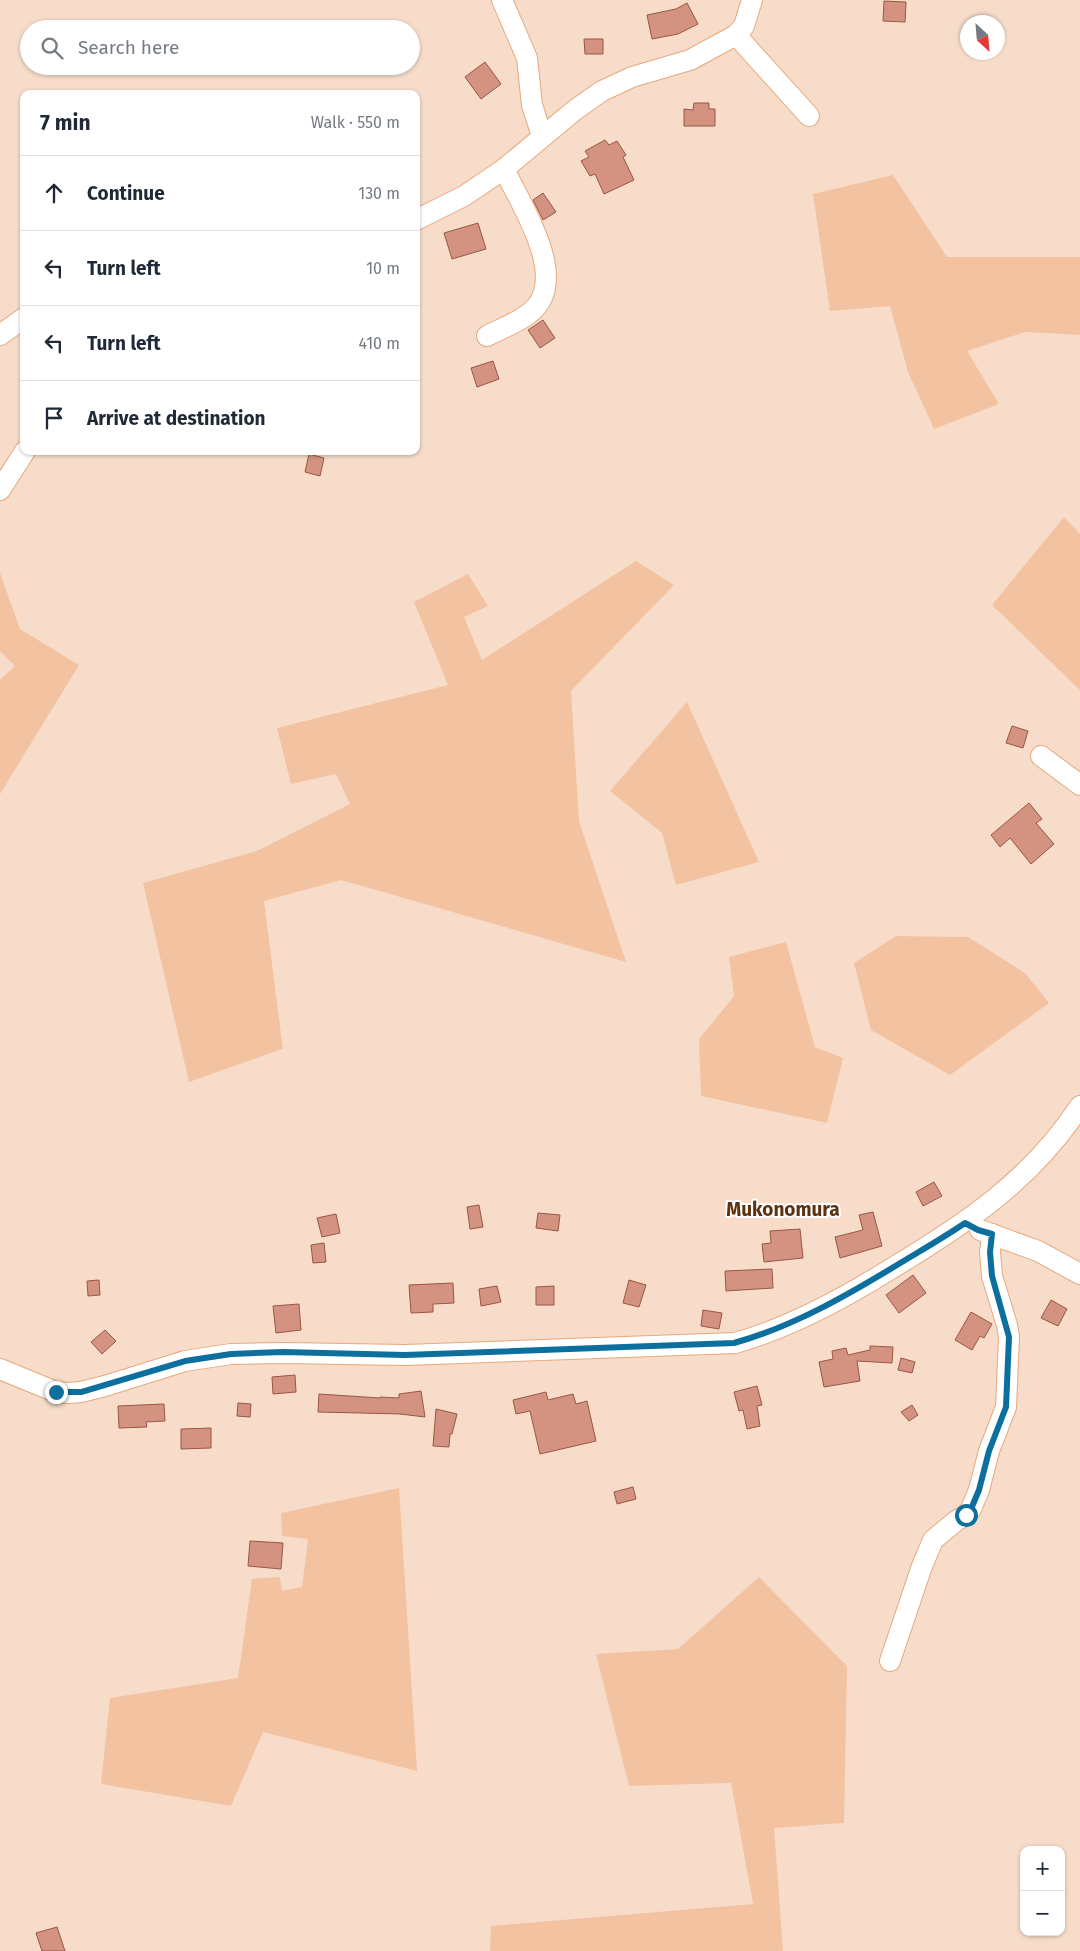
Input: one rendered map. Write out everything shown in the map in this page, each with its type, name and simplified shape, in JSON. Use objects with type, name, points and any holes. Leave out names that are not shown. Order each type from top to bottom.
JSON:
[{"type":"street","points":[[502,0],[527,58],[532,104],[542,136]]},
{"type":"street","points":[[420,218],[464,196],[504,169],[575,110],[614,84],[632,76],[690,60],[736,35],[744,26],[752,0]]},
{"type":"street","points":[[736,35],[809,116]]},
{"type":"street","points":[[487,336],[528,314],[536,307],[543,296],[547,282],[544,258],[504,169]]},
{"type":"street","points":[[0,335],[20,321]]},
{"type":"street","points":[[0,490],[22,455]]},
{"type":"street","points":[[1042,756],[1080,785]]},
{"type":"street","points":[[0,1369],[49,1389],[69,1393],[105,1386],[185,1361],[231,1354],[283,1352],[405,1355],[734,1343],[780,1328],[838,1299],[866,1284],[965,1223],[1028,1170],[1066,1128],[1080,1106]]},
{"type":"street","points":[[965,1223],[978,1230],[1038,1252],[1080,1274]]},
{"type":"street","points":[[890,1662],[922,1566],[934,1540],[971,1509],[979,1490],[989,1451],[1006,1407],[1009,1337],[992,1276],[990,1252],[992,1234]]},
{"type":"shaded area","points":[[893,175],[947,257],[1080,257],[1080,335],[1025,332],[967,351],[999,404],[934,429],[908,372],[890,306],[830,311],[813,194]]},
{"type":"shaded area","points":[[1064,517],[1080,534],[1080,690],[992,605]]},
{"type":"shaded area","points":[[636,561],[674,585],[571,691],[579,821],[626,962],[341,880],[264,901],[283,1050],[189,1082],[143,883],[257,851],[350,804],[336,774],[291,784],[277,728],[448,685],[414,602],[468,574],[488,606],[464,617],[482,660]]},
{"type":"shaded area","points":[[0,573],[20,629],[79,665],[0,794],[0,680],[15,666],[0,651]]},
{"type":"shaded area","points":[[687,702],[759,862],[676,885],[662,833],[610,791]]},
{"type":"shaded area","points":[[896,936],[968,937],[1025,973],[1049,1003],[950,1075],[871,1030],[854,963]]},
{"type":"shaded area","points":[[786,942],[815,1047],[843,1058],[827,1123],[701,1096],[699,1039],[734,996],[729,957]]},
{"type":"shaded area","points":[[399,1488],[417,1771],[263,1732],[231,1806],[101,1784],[110,1698],[238,1678],[252,1579],[280,1577],[282,1591],[302,1587],[308,1539],[282,1536],[281,1513]]},
{"type":"shaded area","points":[[759,1577],[847,1666],[844,1823],[774,1828],[783,1951],[490,1951],[491,1926],[753,1904],[731,1783],[629,1786],[596,1654],[678,1649]]},
{"type":"building","points":[[884,1],[906,2],[905,22],[883,21]]},
{"type":"building","points":[[687,3],[698,24],[678,34],[652,39],[647,15],[676,9]]},
{"type":"building","points":[[584,39],[603,39],[603,54],[585,54]]},
{"type":"building","points":[[485,62],[501,84],[481,99],[465,77]]},
{"type":"building","points":[[694,103],[709,103],[709,109],[715,109],[715,126],[684,126],[684,109],[693,110]]},
{"type":"building","points":[[605,140],[609,145],[617,141],[626,155],[623,157],[634,180],[604,194],[595,174],[590,176],[581,161],[589,157],[585,151]]},
{"type":"building","points":[[543,193],[556,212],[543,220],[533,200]]},
{"type":"building","points":[[478,223],[486,249],[452,259],[444,233]]},
{"type":"building","points":[[543,320],[555,338],[540,348],[528,330]]},
{"type":"building","points":[[493,361],[499,379],[477,387],[471,368]]},
{"type":"building","points":[[309,455],[324,458],[320,476],[305,472]]},
{"type":"building","points":[[1012,726],[1028,731],[1023,748],[1006,743]]},
{"type":"building","points":[[1029,803],[1042,819],[1036,823],[1054,844],[1031,864],[1010,838],[1000,847],[991,835]]},
{"type":"building","points":[[934,1182],[942,1196],[923,1206],[916,1192]]},
{"type":"building","points":[[479,1205],[483,1227],[470,1229],[467,1207]]},
{"type":"building","points":[[873,1212],[882,1246],[840,1258],[835,1237],[863,1230],[859,1215]]},
{"type":"building","points":[[538,1213],[560,1215],[558,1231],[536,1228]]},
{"type":"building","points":[[336,1214],[340,1233],[322,1237],[317,1218]]},
{"type":"building","points":[[800,1229],[803,1258],[764,1262],[762,1244],[771,1243],[770,1231]]},
{"type":"building","points":[[324,1243],[326,1262],[313,1263],[311,1245]]},
{"type":"building","points":[[772,1269],[773,1288],[726,1291],[725,1271]]},
{"type":"building","points":[[913,1275],[926,1293],[899,1313],[886,1295]]},
{"type":"building","points":[[99,1280],[100,1295],[88,1296],[87,1281]]},
{"type":"building","points":[[629,1280],[646,1285],[639,1307],[623,1303]]},
{"type":"building","points":[[453,1283],[454,1303],[433,1304],[433,1312],[411,1313],[409,1285]]},
{"type":"building","points":[[497,1286],[501,1302],[481,1306],[479,1289]]},
{"type":"building","points":[[554,1286],[554,1305],[536,1305],[536,1287]]},
{"type":"building","points":[[1051,1300],[1067,1309],[1058,1326],[1041,1318]]},
{"type":"building","points":[[299,1304],[301,1330],[276,1333],[273,1306]]},
{"type":"building","points":[[703,1310],[722,1313],[719,1329],[701,1326]]},
{"type":"building","points":[[971,1312],[992,1324],[984,1338],[980,1336],[972,1350],[955,1340]]},
{"type":"building","points":[[105,1330],[116,1341],[102,1354],[91,1342]]},
{"type":"building","points":[[870,1346],[893,1347],[892,1363],[857,1361],[860,1381],[824,1387],[819,1362],[833,1359],[832,1351],[846,1348],[848,1355],[870,1350]]},
{"type":"building","points":[[901,1358],[915,1362],[912,1373],[898,1370]]},
{"type":"building","points":[[295,1375],[296,1392],[273,1394],[272,1377]]},
{"type":"building","points":[[757,1386],[762,1405],[757,1406],[760,1426],[747,1429],[743,1410],[739,1411],[734,1392]]},
{"type":"building","points":[[421,1391],[425,1417],[400,1414],[318,1412],[319,1394],[399,1398],[399,1394]]},
{"type":"building","points":[[546,1392],[548,1400],[573,1394],[576,1404],[587,1401],[596,1441],[540,1454],[530,1411],[516,1414],[513,1400]]},
{"type":"building","points":[[238,1403],[251,1404],[250,1417],[237,1416]]},
{"type":"building","points":[[164,1404],[165,1421],[146,1422],[147,1427],[119,1428],[118,1406]]},
{"type":"building","points":[[912,1405],[918,1415],[909,1421],[901,1412]]},
{"type":"building","points":[[436,1409],[457,1414],[452,1434],[450,1434],[449,1447],[433,1446]]},
{"type":"building","points":[[211,1428],[211,1448],[181,1449],[181,1429]]},
{"type":"building","points":[[633,1487],[636,1499],[617,1504],[614,1492]]},
{"type":"building","points":[[250,1541],[283,1543],[281,1569],[248,1566]]},
{"type":"building","points":[[57,1927],[65,1951],[42,1951],[36,1933]]},
{"type":"district","name":"Mukonomura","points":[[783,1209]]},
{"type":"route","points":[[56,1392],[81,1392],[204,1357],[254,1352],[405,1355],[734,1343],[780,1328],[838,1299],[866,1284],[965,1223],[978,1230],[992,1234],[990,1252],[992,1276],[1009,1337],[1006,1407],[989,1451],[979,1490],[971,1509],[966,1515]]}]
